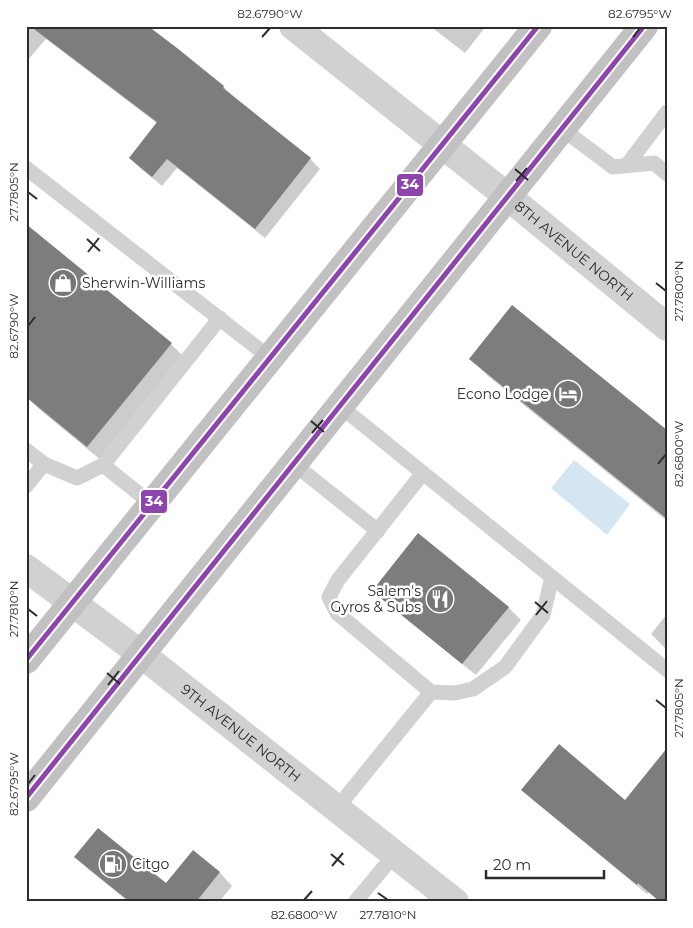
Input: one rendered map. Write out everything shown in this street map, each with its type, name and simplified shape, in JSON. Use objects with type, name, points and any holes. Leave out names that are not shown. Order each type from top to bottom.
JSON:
[{"type":"highway","points":[[26,660],[538,26]]},
{"type":"highway","points":[[26,798],[644,26]]},
{"type":"street","name":"8TH AVENUE NORTH","points":[[293,26],[507,196],[667,327]]},
{"type":"street","name":"9TH AVENUE NORTH","points":[[26,568],[141,654],[455,902]]},
{"type":"lane","points":[[627,165],[667,112]]},
{"type":"lane","points":[[561,128],[613,167],[654,163],[667,174]]},
{"type":"lane","points":[[26,168],[270,358]]},
{"type":"lane","points":[[26,450],[44,464],[77,478],[103,465],[220,318]]},
{"type":"lane","points":[[340,406],[667,670]]},
{"type":"lane","points":[[26,486],[44,464]]},
{"type":"lane","points":[[294,464],[378,531]]},
{"type":"lane","points":[[103,465],[152,504]]},
{"type":"lane","points":[[424,473],[338,580],[329,597],[337,612],[431,692],[455,693],[473,689],[505,666],[543,615],[552,577]]},
{"type":"lane","points":[[337,808],[431,692]]},
{"type":"lane","points":[[355,902],[395,854]]},
{"type":"water","points":[[574,460],[630,504],[607,535],[551,488]]},
{"type":"building","points":[[30,26],[148,26],[311,158],[255,229],[167,159],[152,177],[129,158],[157,122]]},
{"type":"building","name":"Sherwin-Williams","points":[[26,224],[172,343],[87,447],[26,397]]},
{"type":"building","name":"Econo Lodge","points":[[512,305],[667,430],[667,519],[469,359]]},
{"type":"building","name":"Salem's Gyros & Subs","points":[[418,533],[509,607],[462,664],[372,591]]},
{"type":"building","points":[[559,744],[625,800],[667,748],[667,902],[660,902],[638,883],[637,885],[521,790]]},
{"type":"building","name":"Citgo","points":[[98,828],[166,883],[193,850],[220,872],[196,902],[130,902],[74,857]]},
{"type":"transit line","name":"34","points":[[26,660],[538,26]]},
{"type":"transit line","name":"34","points":[[26,798],[644,26]]},
{"type":"place","name":"Sherwin-Williams","points":[[63,283]]},
{"type":"place","name":"Econo Lodge","points":[[568,394]]},
{"type":"place","name":"Salem's Gyros & Subs","points":[[440,599]]},
{"type":"place","name":"Citgo","points":[[113,864]]}]
